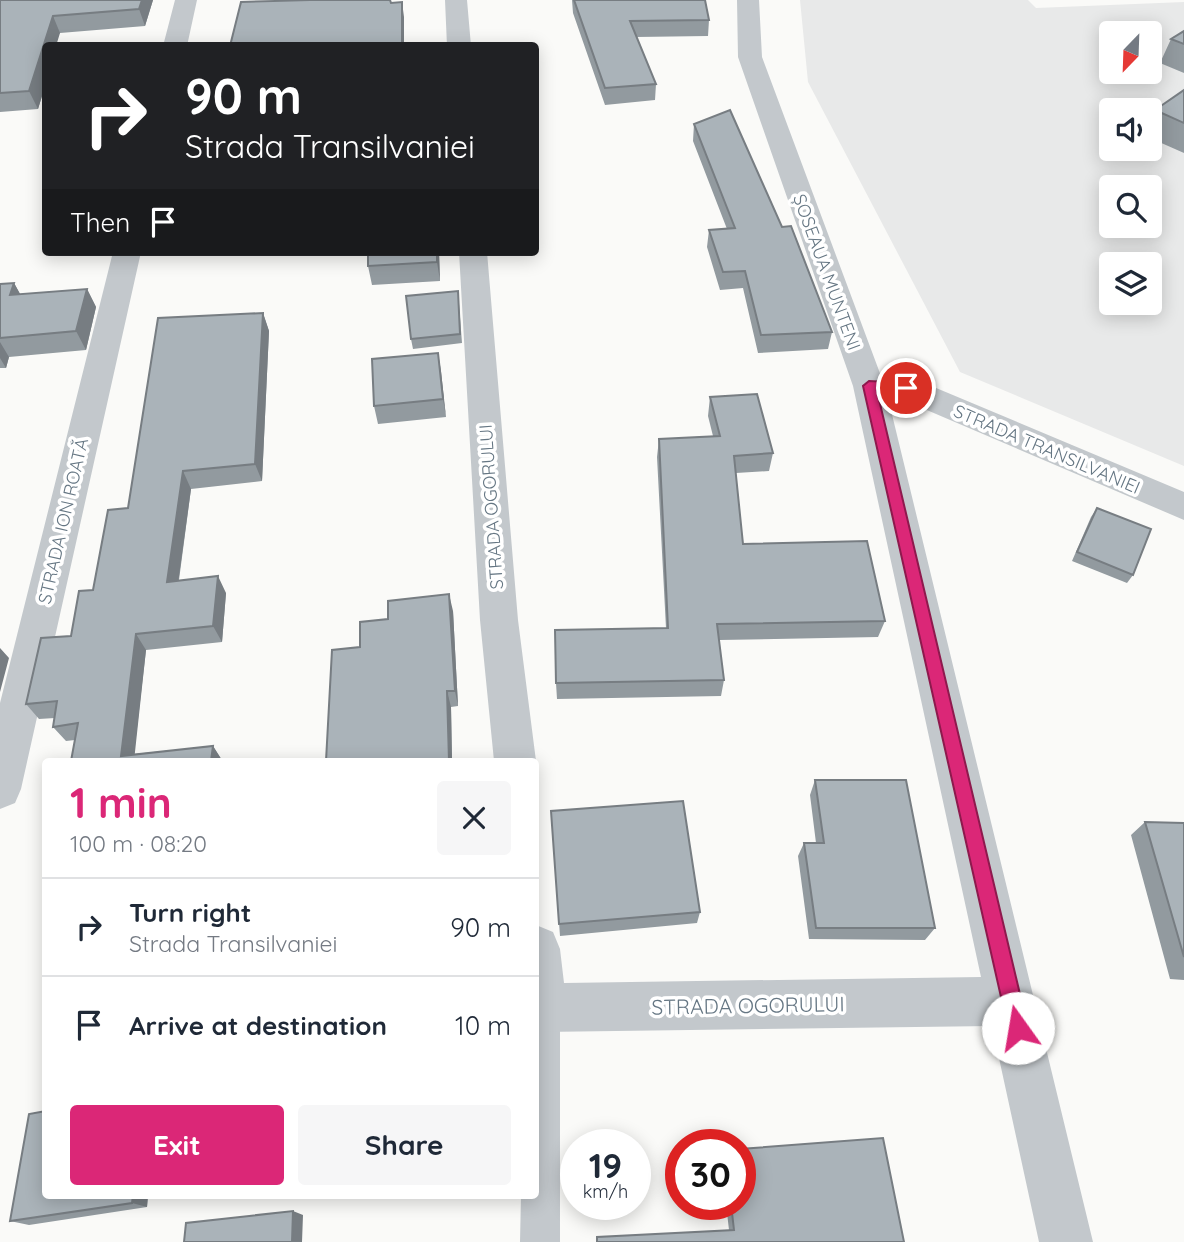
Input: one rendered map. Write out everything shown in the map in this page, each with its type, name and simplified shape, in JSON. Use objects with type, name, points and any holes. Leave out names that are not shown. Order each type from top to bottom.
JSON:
[{"type":"street","points":[[177,42],[186,0]]},
{"type":"street","points":[[456,0],[459,42]]},
{"type":"street","name":"ȘOSEAUA MUNTENI","points":[[748,0],[750,57],[869,386],[1066,1242]]},
{"type":"street","name":"STRADA ION ROATĂ","points":[[0,789],[126,256]]},
{"type":"street","name":"STRADA OGORULUI","points":[[473,256],[499,620],[515,758]]},
{"type":"street","name":"STRADA TRANSILVANIEI","points":[[869,386],[906,388],[1184,507]]},
{"type":"street","points":[[539,978],[542,1008]]},
{"type":"street","name":"STRADA OGORULUI","points":[[542,1008],[1012,1001]]},
{"type":"lane","points":[[540,1242],[542,1008]]},
{"type":"shaded area","points":[[800,0],[1028,0],[1036,8],[1184,2],[1184,466],[960,372],[808,82]]},
{"type":"building","points":[[0,0],[142,0],[139,9],[53,16],[45,42],[42,42],[42,50],[29,91],[0,93]]},
{"type":"building","points":[[574,0],[705,0],[709,20],[630,21],[656,84],[605,88]]},
{"type":"building","points":[[241,2],[402,2],[402,42],[231,42]]},
{"type":"building","points":[[1184,31],[1184,44],[1171,39]]},
{"type":"building","points":[[1184,90],[1184,123],[1162,113],[1162,105]]},
{"type":"building","points":[[730,110],[782,227],[791,226],[832,332],[761,335],[745,271],[723,272],[709,230],[735,228],[694,124]]},
{"type":"building","points":[[368,256],[437,256],[437,262],[368,266]]},
{"type":"building","points":[[14,283],[10,295],[87,289],[76,331],[0,338],[0,284]]},
{"type":"building","points":[[458,291],[460,334],[411,339],[406,296]]},
{"type":"building","points":[[263,313],[255,464],[183,471],[167,582],[218,576],[213,626],[136,634],[121,756],[213,746],[211,758],[72,758],[78,723],[53,727],[57,701],[26,704],[41,638],[71,636],[79,591],[93,590],[108,510],[128,508],[158,318]]},
{"type":"building","points":[[438,353],[443,399],[374,406],[372,359]]},
{"type":"building","points":[[757,394],[773,453],[734,456],[743,544],[867,541],[885,621],[717,624],[724,680],[556,683],[555,630],[668,628],[659,439],[720,436],[710,397]]},
{"type":"building","points":[[1097,508],[1151,529],[1133,575],[1077,552]]},
{"type":"building","points":[[449,594],[455,691],[447,691],[449,758],[326,758],[332,650],[360,647],[360,622],[388,619],[388,601]]},
{"type":"building","points":[[815,780],[906,780],[935,928],[816,928],[804,843],[824,843]]},
{"type":"building","points":[[683,801],[700,912],[559,924],[551,811]]},
{"type":"building","points":[[1145,822],[1184,823],[1184,957]]},
{"type":"building","points":[[42,1112],[42,1199],[132,1199],[132,1203],[10,1221],[29,1114]]},
{"type":"building","points":[[883,1138],[904,1242],[597,1242],[597,1237],[734,1230],[733,1220],[756,1220],[756,1148]]},
{"type":"building","points":[[293,1211],[292,1242],[184,1242],[186,1223]]},
{"type":"route","points":[[906,388],[869,386],[1018,1028]]}]
